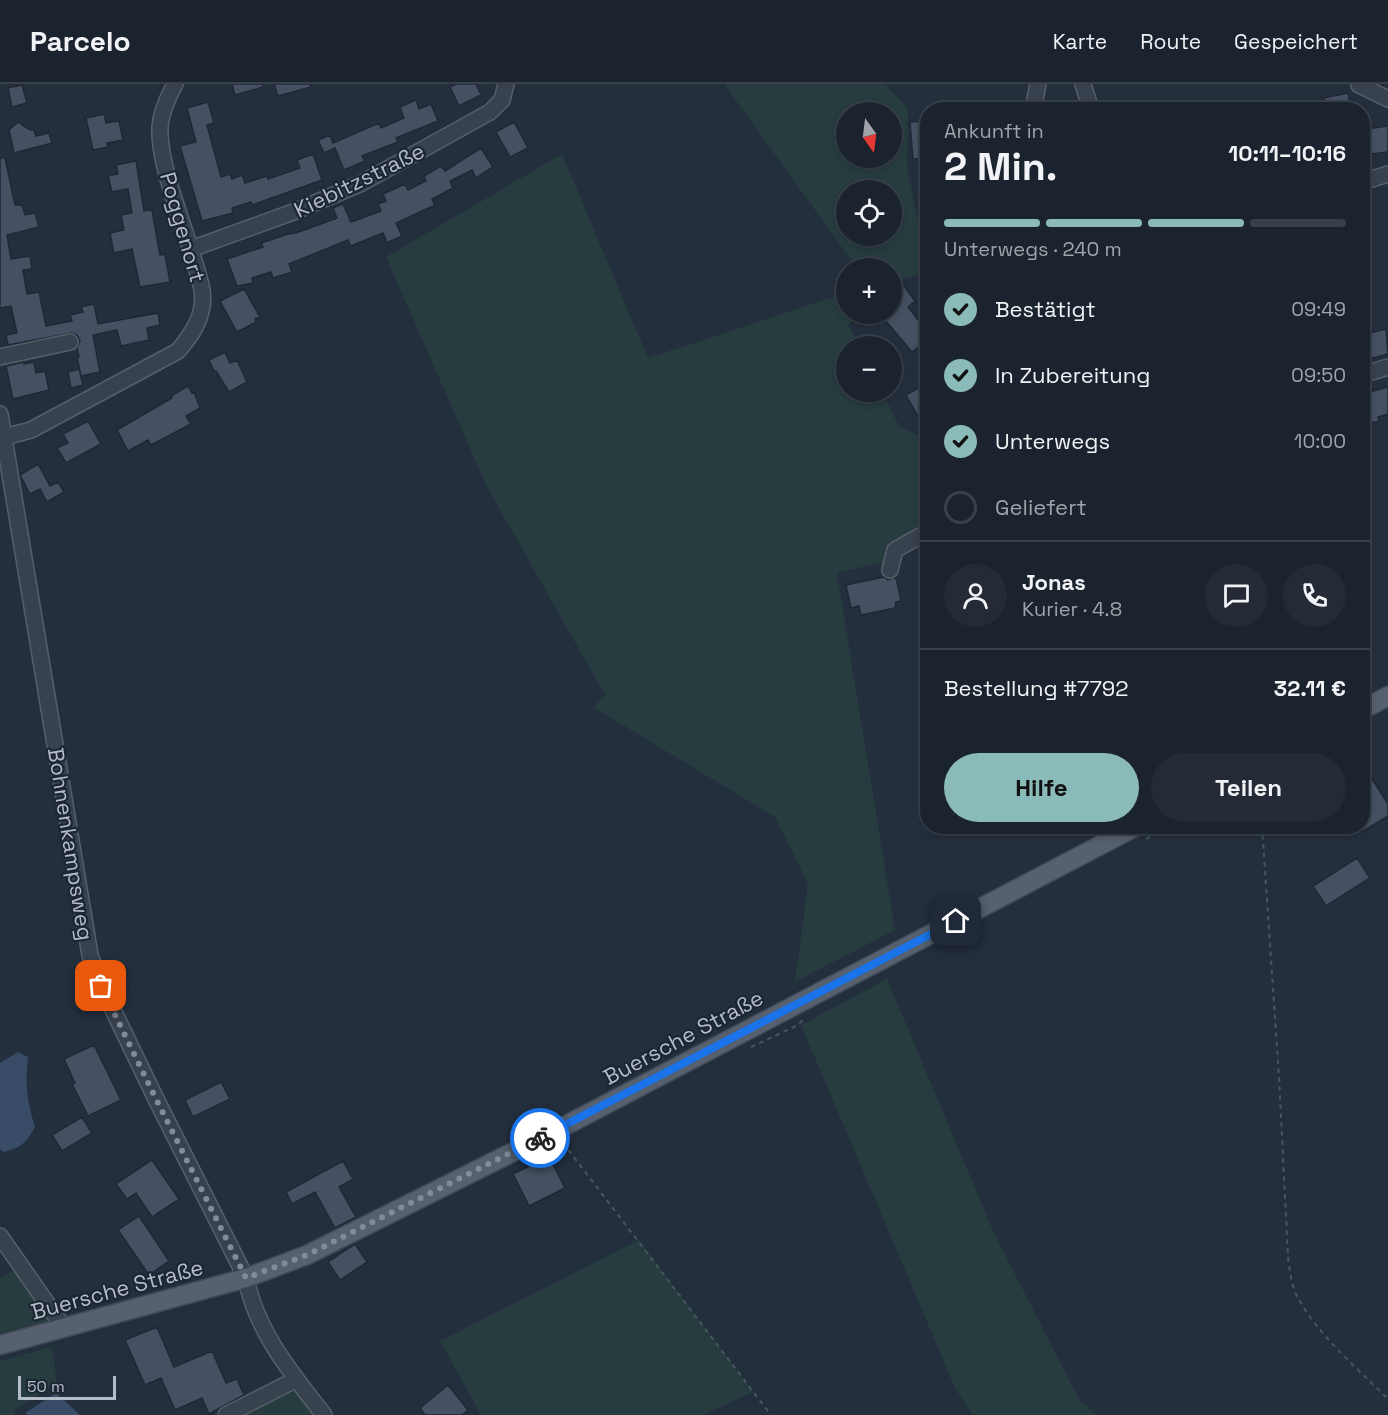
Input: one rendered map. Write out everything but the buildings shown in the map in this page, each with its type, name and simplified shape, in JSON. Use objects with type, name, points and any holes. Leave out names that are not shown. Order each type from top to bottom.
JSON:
[{"type":"main road","points":[[1370,706],[1388,696]]},
{"type":"main road","name":"Buersche Straße","points":[[0,1345],[246,1278],[307,1255],[555,1131],[1122,834]]},
{"type":"street","name":"Poggenort","points":[[4,437],[31,430],[178,351],[190,337],[202,310],[202,287],[162,152],[160,127],[165,102],[175,84]]},
{"type":"street","name":"Kiebitzstraße","points":[[191,249],[296,211],[362,183],[490,112],[502,100],[506,84]]},
{"type":"street","points":[[1035,102],[1038,84]]},
{"type":"street","points":[[1083,84],[1089,102]]},
{"type":"street","points":[[1359,85],[1388,99]]},
{"type":"street","points":[[1370,180],[1388,174]]},
{"type":"street","points":[[0,357],[70,342]]},
{"type":"street","points":[[1370,373],[1388,368]]},
{"type":"street","name":"Bohnenkampsweg","points":[[0,414],[90,955],[101,986],[246,1278]]},
{"type":"street","points":[[891,570],[895,550],[920,536]]},
{"type":"street","points":[[0,1236],[64,1328]]},
{"type":"street","points":[[246,1278],[249,1297],[261,1322],[295,1380],[324,1415]]},
{"type":"street","points":[[226,1415],[295,1380]]},
{"type":"path","points":[[1263,834],[1291,1278],[1297,1296],[1312,1319],[1388,1399]]},
{"type":"path","points":[[555,1131],[771,1415]]},
{"type":"green space","points":[[724,84],[885,84],[908,108],[907,168],[920,229],[920,273],[902,280],[902,258],[850,258],[841,246],[902,246],[902,180],[836,180],[836,239]]},
{"type":"green space","points":[[562,154],[648,358],[836,296],[836,324],[849,324],[854,336],[836,336],[836,402],[887,402],[899,426],[920,436],[920,538],[892,560],[837,573],[895,930],[795,982],[808,884],[775,817],[593,707],[605,695],[486,485],[386,257]]},
{"type":"green space","points":[[887,979],[994,1233],[1080,1401],[1096,1415],[973,1415],[956,1390],[801,1025]]},
{"type":"green space","points":[[639,1240],[753,1392],[704,1415],[481,1415],[440,1341]]},
{"type":"green space","points":[[18,1268],[53,1320],[0,1333],[0,1278]]},
{"type":"green space","points":[[52,1347],[57,1382],[15,1410],[15,1415],[0,1415],[0,1361]]},
{"type":"green space","points":[[295,1380],[324,1415],[226,1415]]},
{"type":"water","points":[[18,1052],[28,1057],[27,1092],[35,1127],[22,1144],[3,1152],[0,1149],[0,1063]]},
{"type":"water","points":[[56,1393],[80,1415],[27,1415],[25,1413]]},
{"type":"way so far","points":[[101,986],[246,1278],[307,1255],[540,1138]]},
{"type":"route","points":[[540,1138],[956,921]]}]
